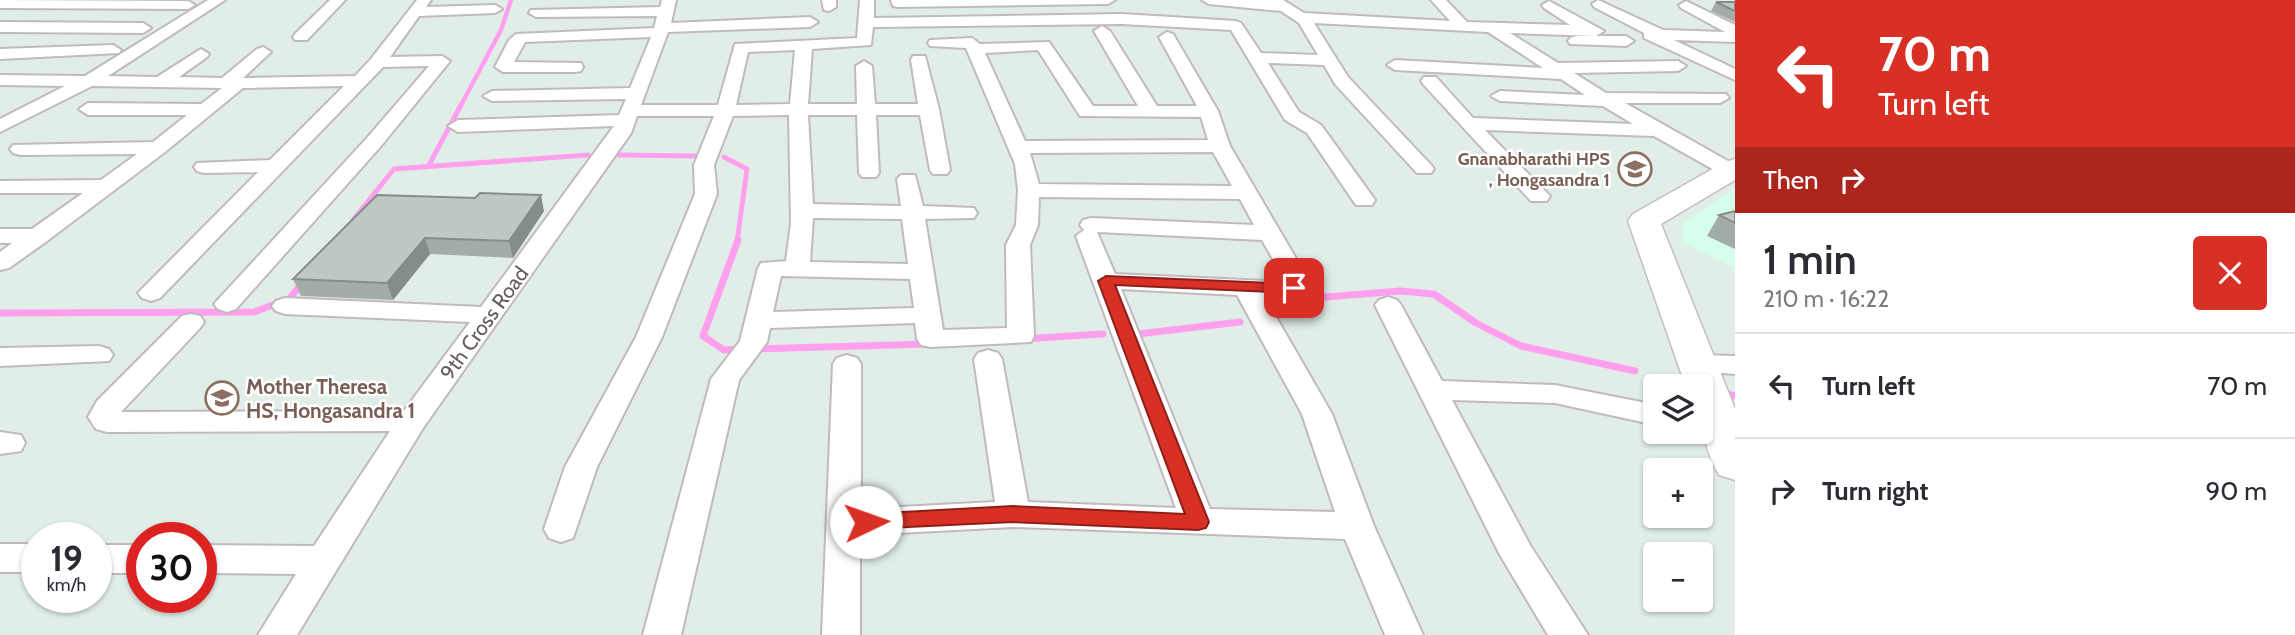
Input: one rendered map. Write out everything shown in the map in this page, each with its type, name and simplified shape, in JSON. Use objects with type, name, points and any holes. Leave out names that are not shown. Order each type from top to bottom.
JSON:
[{"type":"street","points":[[0,126],[10,114],[89,81],[218,0]]},
{"type":"street","points":[[301,37],[338,0]]},
{"type":"street","points":[[536,13],[664,18],[866,41],[867,0]]},
{"type":"street","points":[[898,0],[898,3],[935,5],[1108,0]]},
{"type":"street","points":[[1118,0],[1122,19]]},
{"type":"street","points":[[1209,0],[1277,2],[1300,9],[1418,25],[1491,28],[1519,35],[1592,31],[1549,5]]},
{"type":"street","points":[[1438,0],[1463,27]]},
{"type":"street","points":[[0,4],[72,2],[188,5]]},
{"type":"street","points":[[0,39],[72,2]]},
{"type":"street","points":[[1606,3],[1660,35]]},
{"type":"street","points":[[935,5],[936,38]]},
{"type":"street","points":[[1686,5],[1732,37]]},
{"type":"street","points":[[151,293],[378,62],[419,6],[495,9]]},
{"type":"street","points":[[1300,9],[1341,80],[1424,169]]},
{"type":"street","points":[[1405,9],[1418,25]]},
{"type":"street","points":[[1505,13],[1519,35],[1558,71],[1655,130],[1733,170]]},
{"type":"street","points":[[575,67],[503,67],[517,40],[522,37],[664,18]]},
{"type":"street","name":"9th Cross Road","points":[[277,635],[412,421],[621,133],[664,18]]},
{"type":"street","points":[[936,38],[1122,19],[1236,26],[1292,116],[1314,129],[1364,200]]},
{"type":"street","points":[[1106,281],[1285,290],[1299,284],[1220,146],[1175,22]]},
{"type":"street","points":[[866,23],[972,43],[975,48],[1025,164],[1029,190],[1027,225],[1018,245],[1021,336],[931,339],[908,179]]},
{"type":"street","points":[[0,27],[143,28]]},
{"type":"street","points":[[1102,32],[1151,112]]},
{"type":"street","points":[[796,269],[800,254],[803,211],[798,149],[799,111],[807,33]]},
{"type":"street","points":[[561,529],[581,467],[649,337],[706,194],[704,165],[725,112],[741,47],[807,33]]},
{"type":"street","points":[[1353,33],[1519,35],[1626,41]]},
{"type":"street","points":[[1732,37],[1650,35],[1735,75]]},
{"type":"street","points":[[975,48],[1043,45],[1087,112],[1209,111]]},
{"type":"street","points":[[0,54],[114,50]]},
{"type":"street","points":[[0,263],[206,110],[263,52]]},
{"type":"street","points":[[162,82],[201,54]]},
{"type":"street","points":[[1254,58],[1329,60]]},
{"type":"street","points":[[919,60],[940,170]]},
{"type":"street","points":[[227,304],[374,142],[442,61],[378,62]]},
{"type":"street","points":[[1395,65],[1558,71],[1678,66]]},
{"type":"street","points":[[864,66],[869,173]]},
{"type":"street","points":[[0,80],[233,83],[359,81]]},
{"type":"street","points":[[1430,80],[1468,124],[1539,196]]},
{"type":"street","points":[[492,96],[631,108],[725,112],[930,109]]},
{"type":"street","points":[[1500,96],[1604,100],[1720,98]]},
{"type":"street","points":[[458,126],[631,108]]},
{"type":"street","points":[[88,109],[206,110]]},
{"type":"street","points":[[1468,124],[1655,130]]},
{"type":"street","points":[[1018,147],[1220,146]]},
{"type":"street","points":[[20,149],[158,148]]},
{"type":"street","points":[[204,167],[275,166]]},
{"type":"street","points":[[1733,170],[1644,222],[1719,429],[1735,464]]},
{"type":"street","points":[[0,187],[107,186]]},
{"type":"street","points":[[1029,190],[1247,193]]},
{"type":"street","points":[[803,211],[966,214]]},
{"type":"street","points":[[1198,522],[1089,230],[1270,233]]},
{"type":"street","points":[[0,236],[38,236]]},
{"type":"street","points":[[662,635],[725,379],[753,342],[770,268],[920,272]]},
{"type":"street","points":[[1246,288],[1317,414],[1357,526],[1404,635]]},
{"type":"street","points":[[1388,305],[1518,555],[1569,635]]},
{"type":"street","points":[[285,306],[489,315]]},
{"type":"street","points":[[758,320],[926,315]]},
{"type":"street","points":[[191,322],[107,408],[103,417],[107,422],[412,421]]},
{"type":"street","points":[[0,357],[99,355]]},
{"type":"street","points":[[988,359],[1013,514]]},
{"type":"street","points":[[841,635],[847,364]]},
{"type":"street","points":[[1697,364],[1735,365]]},
{"type":"street","points":[[1432,390],[1555,394],[1643,412]]},
{"type":"street","points":[[842,523],[1013,514],[1357,526]]},
{"type":"street","points":[[0,558],[21,558]]},
{"type":"street","points":[[217,559],[324,560]]},
{"type":"shaded area","points":[[1735,188],[1735,268],[1682,242],[1682,224]]},
{"type":"building","points":[[1716,2],[1735,2],[1735,11]]},
{"type":"building","points":[[480,193],[541,195],[509,241],[425,238],[387,283],[293,279],[377,195],[475,198]]},
{"type":"building","points":[[1735,211],[1735,223],[1719,215]]},
{"type":"waterway","points":[[460,107],[501,30],[511,0]]},
{"type":"waterway","points":[[429,165],[461,105]]},
{"type":"waterway","points":[[353,220],[394,169],[588,155]]},
{"type":"waterway","points":[[619,155],[698,156]]},
{"type":"waterway","points":[[724,157],[747,169],[737,242]]},
{"type":"waterway","points":[[738,240],[703,336],[724,350],[742,349]]},
{"type":"waterway","points":[[0,313],[254,312],[289,299],[304,281]]},
{"type":"waterway","points":[[1263,302],[1400,291],[1434,294],[1476,323],[1521,346],[1635,371]]},
{"type":"waterway","points":[[1138,334],[1240,322]]},
{"type":"waterway","points":[[1023,339],[1103,334]]},
{"type":"waterway","points":[[754,349],[928,344]]},
{"type":"waterway","points":[[1721,392],[1735,396]]},
{"type":"place","name":"Gnanabharathi HPS , Hongasandra 1","points":[[1635,169]]},
{"type":"place","name":"Mother Theresa HS, Hongasandra 1","points":[[222,398]]},
{"type":"route","points":[[866,522],[1013,514],[1198,522],[1125,337],[1106,281],[1285,290],[1294,288]]}]
